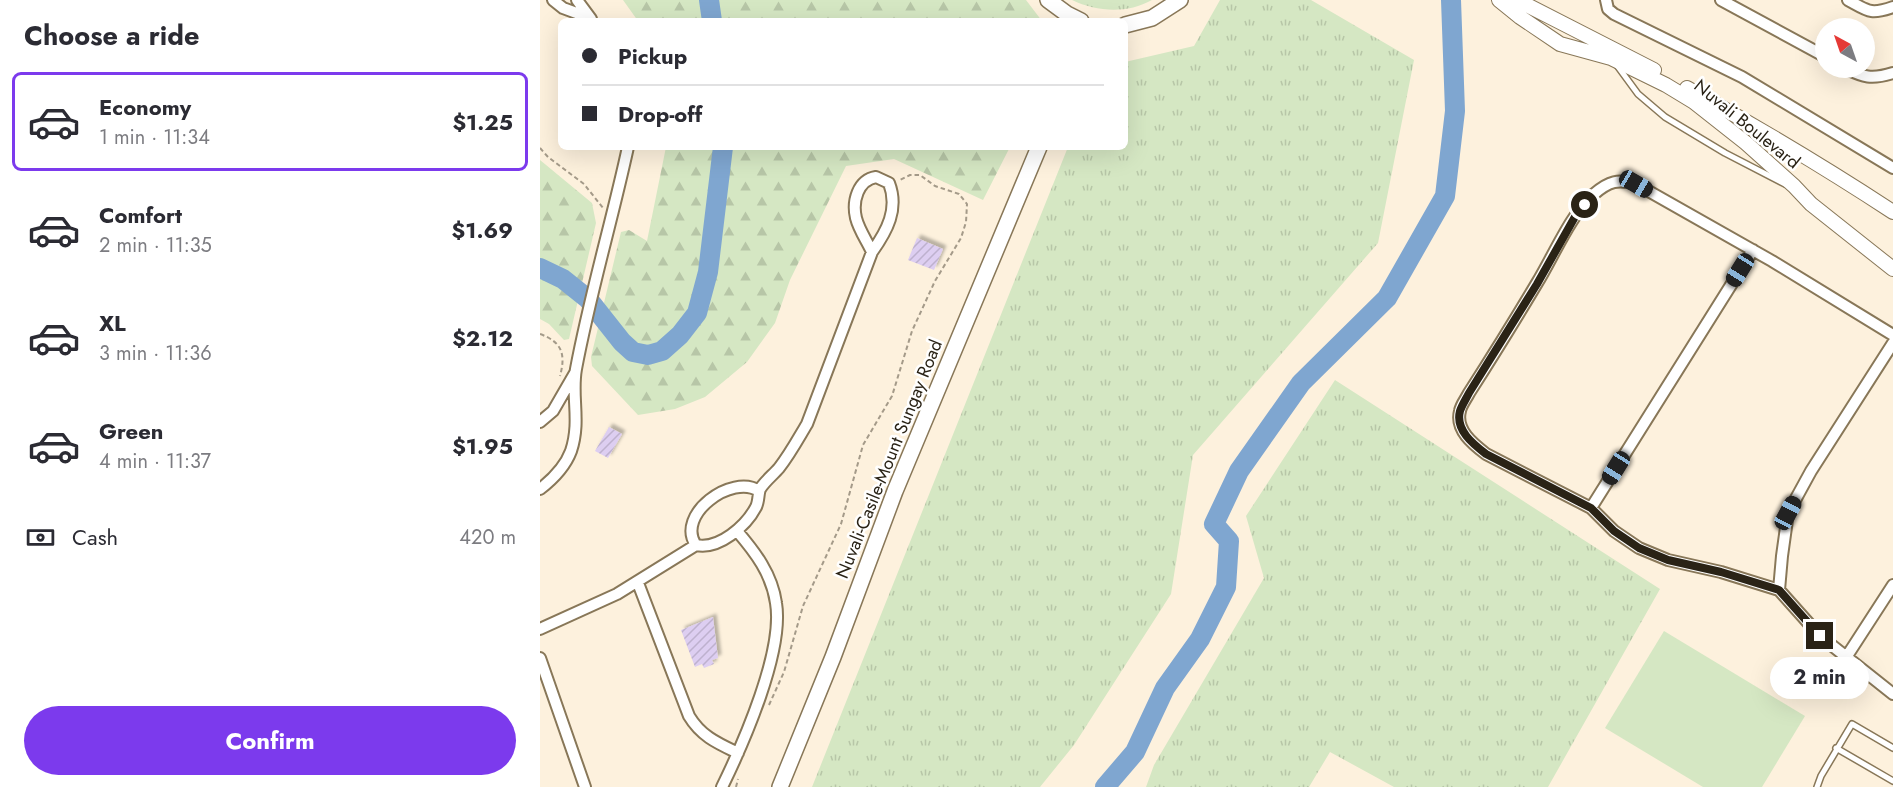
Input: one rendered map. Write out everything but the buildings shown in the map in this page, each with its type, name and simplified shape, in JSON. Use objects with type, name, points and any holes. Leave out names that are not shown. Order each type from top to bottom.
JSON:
[{"type":"main road","points":[[1048,0],[1075,18]]},
{"type":"main road","points":[[1128,24],[1152,18],[1180,0]]},
{"type":"main road","name":"Nuvali-Casile-Mount Sungay Road","points":[[780,787],[834,657],[895,491],[1038,150]]},
{"type":"street","points":[[554,0],[563,8],[587,18]]},
{"type":"street","points":[[577,0],[590,18]]},
{"type":"street","name":"Nuvali Boulevard","points":[[1499,0],[1560,44],[1611,58],[1666,85],[1694,102],[1829,170],[1893,212]]},
{"type":"street","name":"Nuvali Boulevard","points":[[1517,0],[1626,54],[1724,116],[1811,204],[1893,269]]},
{"type":"street","points":[[1606,0],[1608,9],[1614,14],[1742,77],[1893,168]]},
{"type":"street","points":[[1721,0],[1815,51]]},
{"type":"street","points":[[1853,1],[1867,11],[1878,13],[1893,7]]},
{"type":"street","points":[[1875,77],[1893,73]]},
{"type":"street","points":[[540,489],[555,477],[570,453],[576,426],[576,373],[599,264],[627,150]]},
{"type":"street","points":[[540,629],[585,610],[638,583],[696,545],[710,545],[736,531],[755,508],[759,499],[759,491],[793,448],[807,424],[872,252],[888,226],[893,206],[889,183],[876,177],[867,178],[861,185],[855,207],[856,218],[872,252]]},
{"type":"street","points":[[1893,335],[1753,250],[1636,184],[1622,180],[1609,183],[1593,195],[1576,215],[1460,411],[1463,430],[1472,444],[1486,454],[1591,508],[1614,531],[1639,548],[1668,560],[1721,572],[1779,590],[1820,636],[1893,694]]},
{"type":"street","points":[[1591,508],[1753,250]]},
{"type":"street","points":[[1779,590],[1788,513],[1811,471],[1893,343]]},
{"type":"street","points":[[540,422],[553,411],[576,373]]},
{"type":"street","points":[[553,411],[562,409],[567,411],[573,417],[576,426]]},
{"type":"street","points":[[696,545],[691,538],[690,529],[692,522],[707,503],[731,488],[748,486],[759,491]]},
{"type":"street","points":[[722,787],[749,726],[770,661],[777,629],[772,588],[762,563],[736,531]]},
{"type":"street","points":[[638,583],[694,725],[708,738],[738,753]]},
{"type":"street","points":[[1847,656],[1893,585]]},
{"type":"street","points":[[540,658],[585,787]]},
{"type":"lane","points":[[1611,58],[1638,94],[1665,117],[1735,158],[1782,183],[1794,186]]},
{"type":"lane","points":[[1817,787],[1836,748],[1852,724],[1893,748]]},
{"type":"lane","points":[[1836,748],[1893,781]]},
{"type":"path","points":[[540,148],[548,157],[584,184],[610,218]]},
{"type":"path","points":[[766,712],[784,672],[803,606],[841,524],[863,445],[892,396],[912,331],[935,281],[961,238],[966,222],[967,204],[959,194],[935,186],[920,175],[910,175],[900,180]]},
{"type":"path","points":[[540,334],[554,341],[563,356],[559,382]]},
{"type":"path","points":[[736,787],[739,779]]},
{"type":"green space","points":[[623,0],[1026,0],[1040,18],[636,18]]},
{"type":"green space","points":[[1072,0],[1152,0],[1132,8],[1112,10],[1092,7]]},
{"type":"green space","points":[[1220,0],[1311,0],[1414,60],[1378,243],[1193,455],[1171,594],[1074,745],[1040,787],[812,787],[1067,150],[1128,150],[1128,61],[1194,46]]},
{"type":"green space","points":[[665,150],[1008,150],[983,200],[894,159],[846,166],[790,280],[775,323],[747,362],[705,397],[675,409],[638,415],[592,366],[591,357],[621,232],[629,230],[647,241]]},
{"type":"green space","points":[[540,160],[592,203],[596,223],[569,339],[564,340],[549,324],[540,319]]},
{"type":"green space","points":[[1335,380],[1660,589],[1548,787],[1394,787],[1330,752],[1309,787],[1146,787],[1154,765],[1264,578],[1246,516]]},
{"type":"green space","points":[[1664,631],[1805,716],[1762,787],[1703,787],[1605,728]]},
{"type":"waterway","points":[[709,0],[712,18]]},
{"type":"waterway","points":[[1105,787],[1135,752],[1165,688],[1200,639],[1226,587],[1229,541],[1214,524],[1239,471],[1301,383],[1387,298],[1445,196],[1455,111],[1451,0]]},
{"type":"waterway","points":[[540,268],[563,279],[588,299],[622,342],[633,352],[648,355],[662,351],[680,335],[697,313],[708,272],[723,150]]},
{"type":"route","points":[[1585,205],[1576,215],[1537,284],[1469,393],[1460,411],[1463,430],[1472,444],[1486,454],[1591,508],[1614,531],[1639,548],[1668,560],[1721,572],[1779,590],[1820,636]]}]
